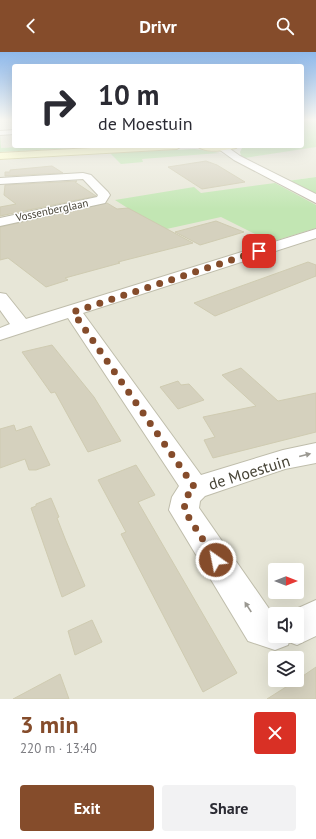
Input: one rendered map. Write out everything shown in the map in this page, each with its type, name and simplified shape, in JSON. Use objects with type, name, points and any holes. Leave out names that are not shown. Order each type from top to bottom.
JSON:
[{"type":"main road","points":[[0,156],[120,149]]},
{"type":"street","points":[[230,149],[237,158],[316,199]]},
{"type":"street","name":"Vossenberglaan","points":[[0,181],[87,176],[104,195],[103,198],[0,222]]},
{"type":"street","points":[[0,334],[73,312],[316,233]]},
{"type":"street","points":[[0,298],[22,327]]},
{"type":"street","points":[[73,312],[195,488]]},
{"type":"street","name":"de Moestuin","points":[[268,630],[261,628],[184,510],[186,497],[195,488],[283,460],[316,453]]},
{"type":"street","points":[[304,624],[316,617]]},
{"type":"shaded area","points":[[201,149],[218,152],[237,160],[316,203],[316,699],[0,699],[0,160]]},
{"type":"shaded area","points":[[295,149],[316,149],[316,177],[287,181],[245,158]]},
{"type":"green space","points":[[0,149],[52,149],[0,152]]},
{"type":"green space","points":[[196,149],[219,153],[142,159],[143,162],[121,164],[110,153]]},
{"type":"green space","points":[[241,149],[302,149],[245,158],[241,156],[240,152]]},
{"type":"green space","points":[[316,177],[316,196],[287,181]]},
{"type":"green space","points":[[275,183],[316,205],[316,228],[271,242],[221,217],[162,230],[115,200],[194,187],[201,193]]},
{"type":"building","points":[[206,161],[217,165],[245,182],[202,189],[168,167]]},
{"type":"building","points":[[52,166],[63,173],[5,176],[5,172],[10,172],[10,170]]},
{"type":"building","points":[[77,181],[75,182],[96,196],[0,216],[0,207],[16,204],[4,195],[5,185]]},
{"type":"building","points":[[107,203],[117,209],[128,208],[193,243],[118,262],[120,263],[65,278],[68,280],[46,287],[8,258],[0,260],[0,227]]},
{"type":"building","points":[[216,221],[244,232],[200,245],[175,232]]},
{"type":"building","points":[[308,262],[316,265],[316,276],[215,316],[194,303]]},
{"type":"building","points":[[52,345],[94,397],[121,441],[88,452],[55,392],[51,393],[22,352]]},
{"type":"building","points":[[241,368],[278,401],[316,393],[316,432],[213,458],[204,440],[215,437],[203,417],[256,406],[222,375]]},
{"type":"building","points":[[178,381],[181,385],[189,384],[204,400],[178,409],[160,387]]},
{"type":"building","points":[[14,425],[16,431],[31,426],[50,465],[36,470],[29,470],[25,459],[0,468],[0,429]]},
{"type":"building","points":[[136,465],[155,495],[138,502],[237,673],[203,692],[121,534],[126,532],[98,480]]},
{"type":"building","points":[[51,498],[59,517],[57,518],[85,586],[62,597],[31,508],[36,506],[36,504]]},
{"type":"building","points":[[92,620],[102,642],[75,655],[68,631]]},
{"type":"building","points":[[316,667],[316,699],[267,699],[286,687],[304,687],[304,675]]},
{"type":"building","points":[[60,674],[69,699],[13,699]]},
{"type":"route","points":[[216,560],[184,510],[186,497],[195,488],[73,312],[259,251]]}]
